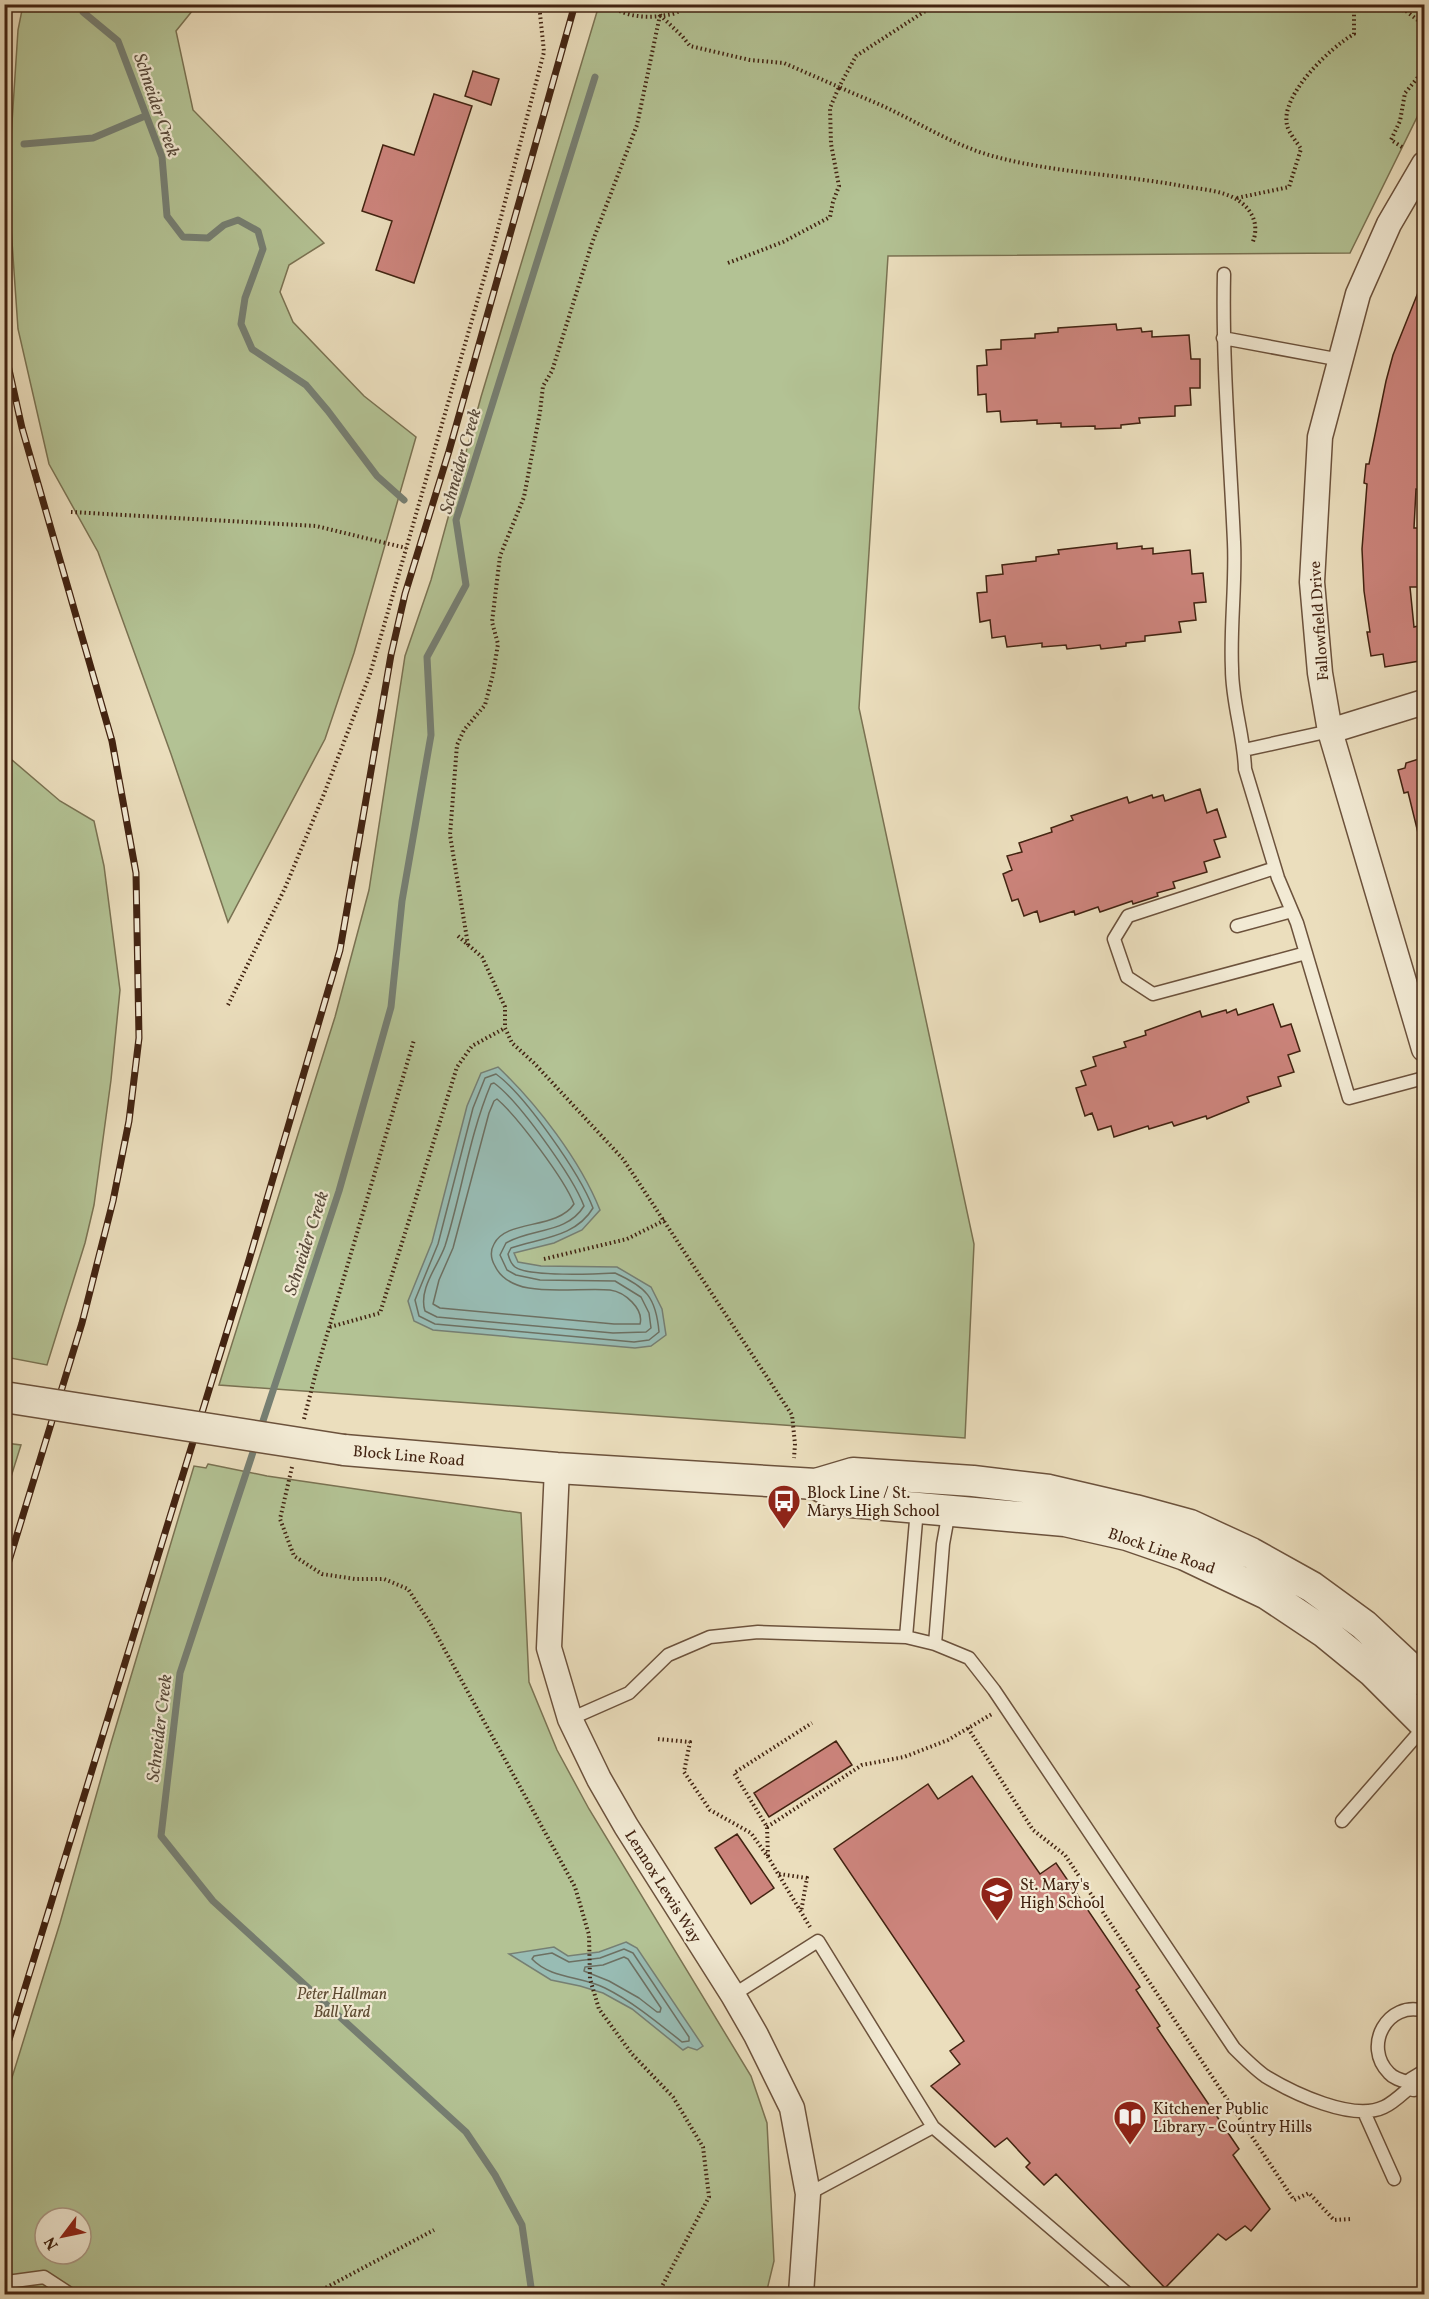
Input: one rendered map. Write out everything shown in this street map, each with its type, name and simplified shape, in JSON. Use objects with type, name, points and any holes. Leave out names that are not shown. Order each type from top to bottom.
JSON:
[{"type":"street","name":"Fallowfield Drive","points":[[1425,164],[1389,224],[1358,294],[1320,437],[1312,582],[1320,673],[1330,731],[1425,1049]]},
{"type":"street","points":[[1330,731],[1425,702]]},
{"type":"street","name":"Block Line Road","points":[[4,1397],[344,1449],[557,1468],[804,1483],[853,1473],[984,1482],[1049,1490],[1190,1525],[1251,1553],[1312,1587],[1365,1625],[1425,1680]]},
{"type":"street","name":"Lennox Lewis Way","points":[[557,1468],[549,1648],[570,1719],[599,1779],[626,1826],[733,1995],[792,2108],[808,2194],[801,2295]]},
{"type":"street","name":"Block Line Road","points":[[804,1483],[851,1502],[1065,1521],[1128,1535],[1185,1555],[1267,1594],[1324,1632],[1373,1672],[1425,1725]]},
{"type":"lane","points":[[1224,274],[1223,338],[1234,544],[1232,672],[1245,769],[1275,868],[1306,953],[1349,1098],[1425,1078]]},
{"type":"lane","points":[[1223,338],[1341,360]]},
{"type":"lane","points":[[1244,750],[1330,731]]},
{"type":"lane","points":[[1275,868],[1128,916],[1114,939],[1127,977],[1153,993],[1306,953]]},
{"type":"lane","points":[[1237,926],[1292,911]]},
{"type":"lane","points":[[906,1637],[917,1508]]},
{"type":"lane","points":[[936,1644],[943,1544],[950,1510]]},
{"type":"lane","points":[[570,1719],[628,1693],[668,1655],[710,1637],[758,1632],[906,1637],[936,1644],[969,1658],[1004,1706],[1234,2048],[1265,2076],[1301,2094],[1340,2109],[1364,2112],[1385,2107],[1419,2081]]},
{"type":"lane","points":[[1342,1821],[1425,1725]]},
{"type":"lane","points":[[733,1995],[818,1941],[933,2127],[1128,2295]]},
{"type":"lane","points":[[1419,2081],[1395,2078],[1384,2067],[1379,2057],[1379,2036],[1383,2026],[1399,2012],[1410,2009],[1425,2011]]},
{"type":"lane","points":[[1364,2112],[1394,2179]]},
{"type":"lane","points":[[808,2194],[933,2127]]},
{"type":"lane","points":[[4,2285],[7,2282],[44,2277],[70,2295]]},
{"type":"path","points":[[228,1005],[285,888],[370,674],[495,240],[544,52],[539,4]]},
{"type":"path","points":[[608,4],[619,12],[635,17],[674,14],[688,4]]},
{"type":"path","points":[[728,263],[774,245],[830,217],[839,186],[831,144],[830,108],[839,87],[856,56],[936,4]]},
{"type":"path","points":[[1236,199],[1289,187],[1301,149],[1287,125],[1288,112],[1294,95],[1318,62],[1354,34],[1354,4]]},
{"type":"path","points":[[1380,4],[1406,10],[1425,25]]},
{"type":"path","points":[[660,15],[690,46],[750,60],[784,63],[885,107],[936,134],[988,155],[1064,170],[1158,181],[1216,192],[1236,199],[1254,216],[1257,234],[1252,244]]},
{"type":"path","points":[[468,945],[450,835],[457,746],[464,730],[485,705],[498,644],[492,622],[500,556],[524,497],[543,386],[552,371],[592,243],[637,125],[660,15]]},
{"type":"path","points":[[1402,147],[1391,140],[1400,121],[1405,93],[1425,70]]},
{"type":"path","points":[[71,512],[316,526],[406,548]]},
{"type":"path","points":[[458,936],[482,957],[505,1007],[505,1028],[512,1043],[534,1063],[623,1159],[792,1415],[795,1444],[804,1483]]},
{"type":"path","points":[[329,1327],[380,1313],[457,1067],[472,1046],[505,1028]]},
{"type":"path","points":[[302,1429],[329,1327],[414,1040]]},
{"type":"path","points":[[544,1259],[627,1239],[665,1220]]},
{"type":"path","points":[[293,1463],[280,1519],[294,1556],[322,1574],[355,1580],[384,1579],[408,1590],[430,1623],[575,1887],[590,1944],[590,1979],[598,2009],[632,2054],[673,2097],[703,2147],[709,2198],[658,2295]]},
{"type":"path","points":[[767,1827],[862,1765],[904,1757],[948,1740],[1004,1706]]},
{"type":"path","points":[[768,1857],[767,1827],[734,1773],[812,1723]]},
{"type":"path","points":[[968,1728],[1033,1830],[1065,1855],[1294,2200],[1309,2193],[1334,2220],[1352,2219]]},
{"type":"path","points":[[658,1739],[690,1742],[684,1772],[710,1810],[751,1833],[818,1941]]},
{"type":"path","points":[[778,1874],[807,1878],[801,1913]]},
{"type":"path","points":[[314,2295],[434,2230]]},
{"type":"green space","points":[[23,5],[197,5],[176,31],[193,110],[324,243],[289,265],[280,292],[293,322],[364,396],[416,437],[354,653],[325,739],[228,922],[171,754],[98,552],[49,464],[18,329],[8,184],[18,30]]},
{"type":"green space","points":[[599,5],[1424,5],[1424,103],[1350,253],[888,256],[859,708],[974,1244],[965,1438],[219,1385],[335,1017],[369,890],[405,656],[431,580],[481,397]]},
{"type":"green space","points":[[5,754],[60,801],[94,821],[104,866],[120,990],[111,1080],[94,1205],[85,1243],[47,1365],[5,1357]]},
{"type":"green space","points":[[4,1443],[21,1445],[5,1496]]},
{"type":"green space","name":"Peter Hallman Ball Yard","points":[[208,1464],[267,1476],[521,1513],[529,1682],[557,1750],[589,1809],[751,2076],[767,2123],[774,2261],[766,2294],[5,2294],[5,2100],[60,1923],[194,1466],[206,1468]]},
{"type":"water","points":[[498,1067],[528,1098],[556,1134],[581,1172],[600,1210],[582,1230],[554,1243],[514,1253],[518,1262],[541,1266],[617,1267],[651,1287],[662,1309],[666,1335],[651,1346],[635,1348],[433,1330],[414,1321],[408,1301],[432,1242],[467,1106],[481,1073]]},
{"type":"water","points":[[626,1942],[637,1948],[703,2046],[697,2050],[688,2047],[683,2050],[632,2009],[603,1993],[551,1980],[509,1954],[554,1947],[568,1956],[599,1952]]},
{"type":"building","points":[[473,71],[499,79],[491,105],[465,96]]},
{"type":"building","points":[[434,94],[472,106],[414,283],[376,270],[392,221],[362,211],[383,145],[414,155]]},
{"type":"building","points":[[1423,280],[1425,281],[1425,490],[1416,489],[1414,528],[1424,528],[1425,587],[1410,587],[1414,627],[1418,626],[1419,635],[1425,634],[1425,660],[1385,667],[1383,654],[1371,656],[1367,632],[1370,632],[1364,591],[1362,549],[1367,484],[1364,483],[1366,464],[1369,464],[1393,355]]},
{"type":"building","points":[[1116,324],[1117,330],[1141,328],[1142,332],[1152,331],[1152,337],[1189,335],[1191,359],[1200,359],[1200,388],[1190,388],[1191,405],[1175,406],[1175,416],[1139,418],[1140,423],[1121,425],[1121,428],[1095,429],[1095,426],[1061,427],[1061,423],[1037,424],[1037,420],[1001,422],[1000,411],[987,412],[986,394],[978,395],[977,366],[987,365],[986,350],[1001,349],[1001,340],[1035,338],[1035,334],[1058,332],[1058,328]]},
{"type":"building","points":[[1117,543],[1117,549],[1142,546],[1142,549],[1153,548],[1153,554],[1190,550],[1192,574],[1203,573],[1206,602],[1194,603],[1196,620],[1179,622],[1181,632],[1145,636],[1145,641],[1101,649],[1100,645],[1067,649],[1066,645],[1042,647],[1042,643],[1007,647],[1005,636],[992,638],[990,620],[980,622],[977,593],[987,592],[986,576],[1003,574],[1002,565],[1036,561],[1036,557],[1059,554],[1058,550]]},
{"type":"building","points":[[1425,757],[1425,832],[1418,833],[1408,792],[1404,793],[1398,770],[1405,768],[1406,763]]},
{"type":"building","points":[[1200,789],[1207,813],[1217,809],[1226,837],[1214,840],[1220,857],[1204,862],[1207,872],[1173,882],[1175,888],[1133,904],[1132,901],[1100,912],[1098,907],[1075,915],[1074,911],[1040,922],[1037,911],[1024,916],[1018,899],[1012,901],[1003,874],[1012,870],[1007,856],[1022,852],[1019,843],[1052,832],[1051,828],[1073,820],[1071,816],[1127,797],[1129,803],[1152,795],[1153,798],[1163,795],[1165,801]]},
{"type":"building","points":[[1273,1004],[1281,1027],[1291,1024],[1300,1051],[1288,1055],[1294,1072],[1278,1077],[1281,1086],[1247,1097],[1249,1102],[1207,1119],[1206,1116],[1174,1126],[1172,1122],[1149,1129],[1148,1126],[1114,1137],[1111,1126],[1098,1130],[1092,1113],[1085,1116],[1076,1088],[1086,1085],[1081,1071],[1096,1066],[1093,1057],[1126,1047],[1124,1042],[1146,1035],[1145,1031],[1200,1011],[1202,1017],[1226,1010],[1227,1013],[1236,1009],[1238,1015]]},
{"type":"building","points":[[836,1741],[852,1765],[769,1817],[754,1793]]},
{"type":"building","points":[[972,1776],[1040,1874],[1056,1863],[1140,1987],[1136,1990],[1160,2026],[1157,2028],[1239,2149],[1233,2155],[1270,2209],[1251,2231],[1245,2226],[1226,2240],[1218,2234],[1165,2288],[1056,2174],[1044,2185],[1026,2167],[1030,2163],[1007,2138],[995,2147],[931,2086],[960,2064],[950,2051],[964,2041],[834,1849],[928,1784],[938,1799]]},
{"type":"building","points":[[737,1834],[774,1888],[751,1904],[715,1848]]},
{"type":"waterway","name":"Schneider Creek","points":[[87,4],[83,12],[118,41],[162,157],[167,216],[183,237],[208,238],[224,225],[238,220],[258,231],[263,249],[245,298],[241,324],[252,349],[306,385],[377,476],[404,500]]},
{"type":"waterway","name":"Schneider Creek","points":[[260,1430],[339,1191],[391,1007],[402,901],[431,735],[427,657],[466,585],[456,520],[595,77]]},
{"type":"waterway","points":[[24,144],[93,138],[145,116]]},
{"type":"waterway","name":"Schneider Creek","points":[[256,1443],[180,1673],[161,1836],[213,1901],[466,2132],[495,2175],[522,2225],[532,2294]]},
{"type":"railway","points":[[4,2056],[249,1260],[340,950],[391,655],[405,594],[449,451],[575,4]]},
{"type":"railway","points":[[4,347],[22,428],[112,741],[136,873],[139,1038],[129,1121],[113,1201],[82,1323],[4,1577]]},
{"type":"place","name":"Block Line / St. Marys High School","points":[[784,1530]]},
{"type":"place","name":"St. Mary's High School","points":[[997,1922]]},
{"type":"place","name":"Kitchener Public Library - Country Hills","points":[[1130,2146]]}]
